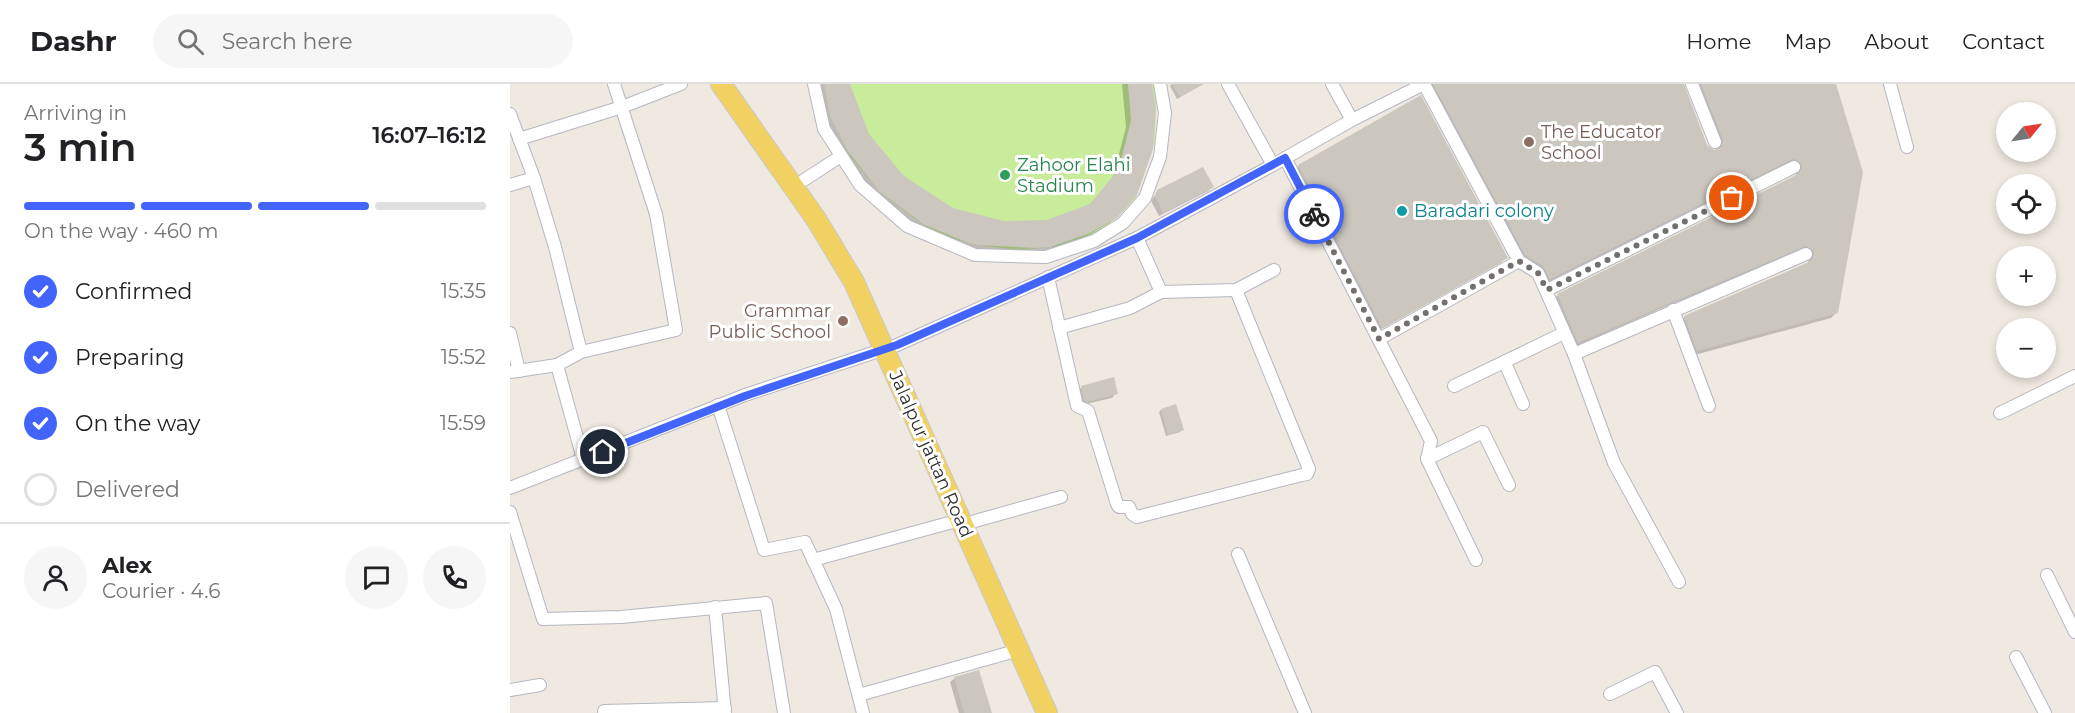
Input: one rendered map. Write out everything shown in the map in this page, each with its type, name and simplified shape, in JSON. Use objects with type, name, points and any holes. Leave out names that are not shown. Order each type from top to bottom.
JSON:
[{"type":"main road","name":"Jalalpur jattan Road","points":[[721,84],[838,252],[891,348]]},
{"type":"main road","name":"Jalalpur jattan Road","points":[[736,84],[848,245],[998,589],[1061,713]]},
{"type":"main road","name":"Jalalpur jattan Road","points":[[998,589],[1019,650],[1047,713]]},
{"type":"street","points":[[510,333],[514,372],[557,365],[581,352],[676,330],[656,214],[615,84]]},
{"type":"street","points":[[519,139],[622,107],[681,84]]},
{"type":"street","points":[[814,84],[824,129],[841,156],[860,185],[907,226],[975,255],[1046,257],[1094,241],[1124,223],[1145,198],[1160,157],[1165,113],[1160,84]]},
{"type":"street","points":[[1228,84],[1273,165]]},
{"type":"street","points":[[1332,84],[1352,120]]},
{"type":"street","points":[[510,488],[718,405],[891,348],[1137,238],[1352,120],[1424,84],[1519,261],[1538,273],[1547,290],[1574,354],[1614,463],[1679,582]]},
{"type":"street","points":[[1692,84],[1715,142]]},
{"type":"street","points":[[1890,84],[1907,147]]},
{"type":"street","points":[[510,114],[534,178],[555,247],[581,352]]},
{"type":"street","points":[[804,180],[841,156]]},
{"type":"street","points":[[1285,158],[1431,441],[1427,459],[1476,560]]},
{"type":"street","points":[[1547,290],[1794,167]]},
{"type":"street","points":[[510,185],[534,178]]},
{"type":"street","points":[[1137,238],[1161,292]]},
{"type":"street","points":[[1574,354],[1806,254]]},
{"type":"street","points":[[1379,339],[1519,261]]},
{"type":"street","points":[[1059,328],[1130,308],[1161,292],[1236,290],[1274,270]]},
{"type":"street","points":[[1048,277],[1077,406],[1088,411],[1117,504],[1119,507],[1129,507],[1132,514],[1137,517],[1302,476],[1310,469],[1236,290]]},
{"type":"street","points":[[1673,310],[1709,406]]},
{"type":"street","points":[[1454,386],[1564,333]]},
{"type":"street","points":[[1505,363],[1523,404]]},
{"type":"street","points":[[557,365],[583,459]]},
{"type":"street","points":[[2000,413],[2075,376]]},
{"type":"street","points":[[718,405],[764,550],[805,542],[836,609],[863,713]]},
{"type":"street","points":[[1427,459],[1484,432],[1509,485]]},
{"type":"street","points":[[813,560],[1061,497]]},
{"type":"street","points":[[510,512],[543,619],[621,617],[766,603],[784,713]]},
{"type":"street","points":[[1238,554],[1305,713]]},
{"type":"street","points":[[2047,575],[2075,632]]},
{"type":"street","points":[[604,711],[725,711],[715,607]]},
{"type":"street","points":[[859,695],[1019,650]]},
{"type":"street","points":[[2016,657],[2045,713]]},
{"type":"street","points":[[1610,693],[1655,672],[1677,713]]},
{"type":"street","points":[[510,690],[540,685]]},
{"type":"green space","name":"Zahoor Elahi Stadium","points":[[824,84],[1157,84],[1155,142],[1135,200],[1106,228],[1069,245],[1018,250],[978,245],[946,237],[919,222],[881,193],[851,157],[830,115]]},
{"type":"building","points":[[824,84],[850,84],[869,134],[904,176],[953,208],[1004,221],[1047,220],[1090,204],[1119,169],[1131,120],[1128,84],[1152,84],[1156,110],[1153,149],[1137,195],[1118,217],[1090,233],[1050,247],[978,245],[923,224],[879,191],[848,151],[830,116]]},
{"type":"building","points":[[1172,84],[1204,84],[1180,97]]},
{"type":"building","points":[[1433,84],[1684,84],[1707,145],[1714,150],[1722,147],[1723,140],[1701,84],[1836,84],[1863,172],[1838,313],[1697,351],[1684,316],[1809,262],[1813,258],[1814,251],[1806,246],[1578,343],[1557,294],[1798,174],[1802,168],[1801,163],[1795,159],[1790,160],[1550,279],[1543,266],[1525,255]]},
{"type":"building","name":"Baradari colony","points":[[1421,95],[1508,258],[1382,328],[1298,165]]},
{"type":"building","points":[[1203,167],[1214,187],[1163,213],[1155,196],[1157,190]]},
{"type":"building","points":[[1114,377],[1118,394],[1087,402],[1084,400],[1081,386]]},
{"type":"building","points":[[1176,404],[1184,430],[1168,435],[1161,409]]},
{"type":"building","points":[[979,670],[992,713],[964,713],[954,677]]},
{"type":"way so far","points":[[1314,214],[1379,339],[1519,261],[1538,273],[1547,290],[1732,198]]},
{"type":"place","name":"The Educator School","points":[[1529,142]]},
{"type":"place","name":"Zahoor Elahi Stadium","points":[[1005,175]]},
{"type":"place","name":"Baradari colony","points":[[1402,211]]},
{"type":"place","name":"Grammar Public School","points":[[843,321]]},
{"type":"route","points":[[603,452],[745,396],[897,345],[1137,238],[1285,158],[1314,214]]}]
